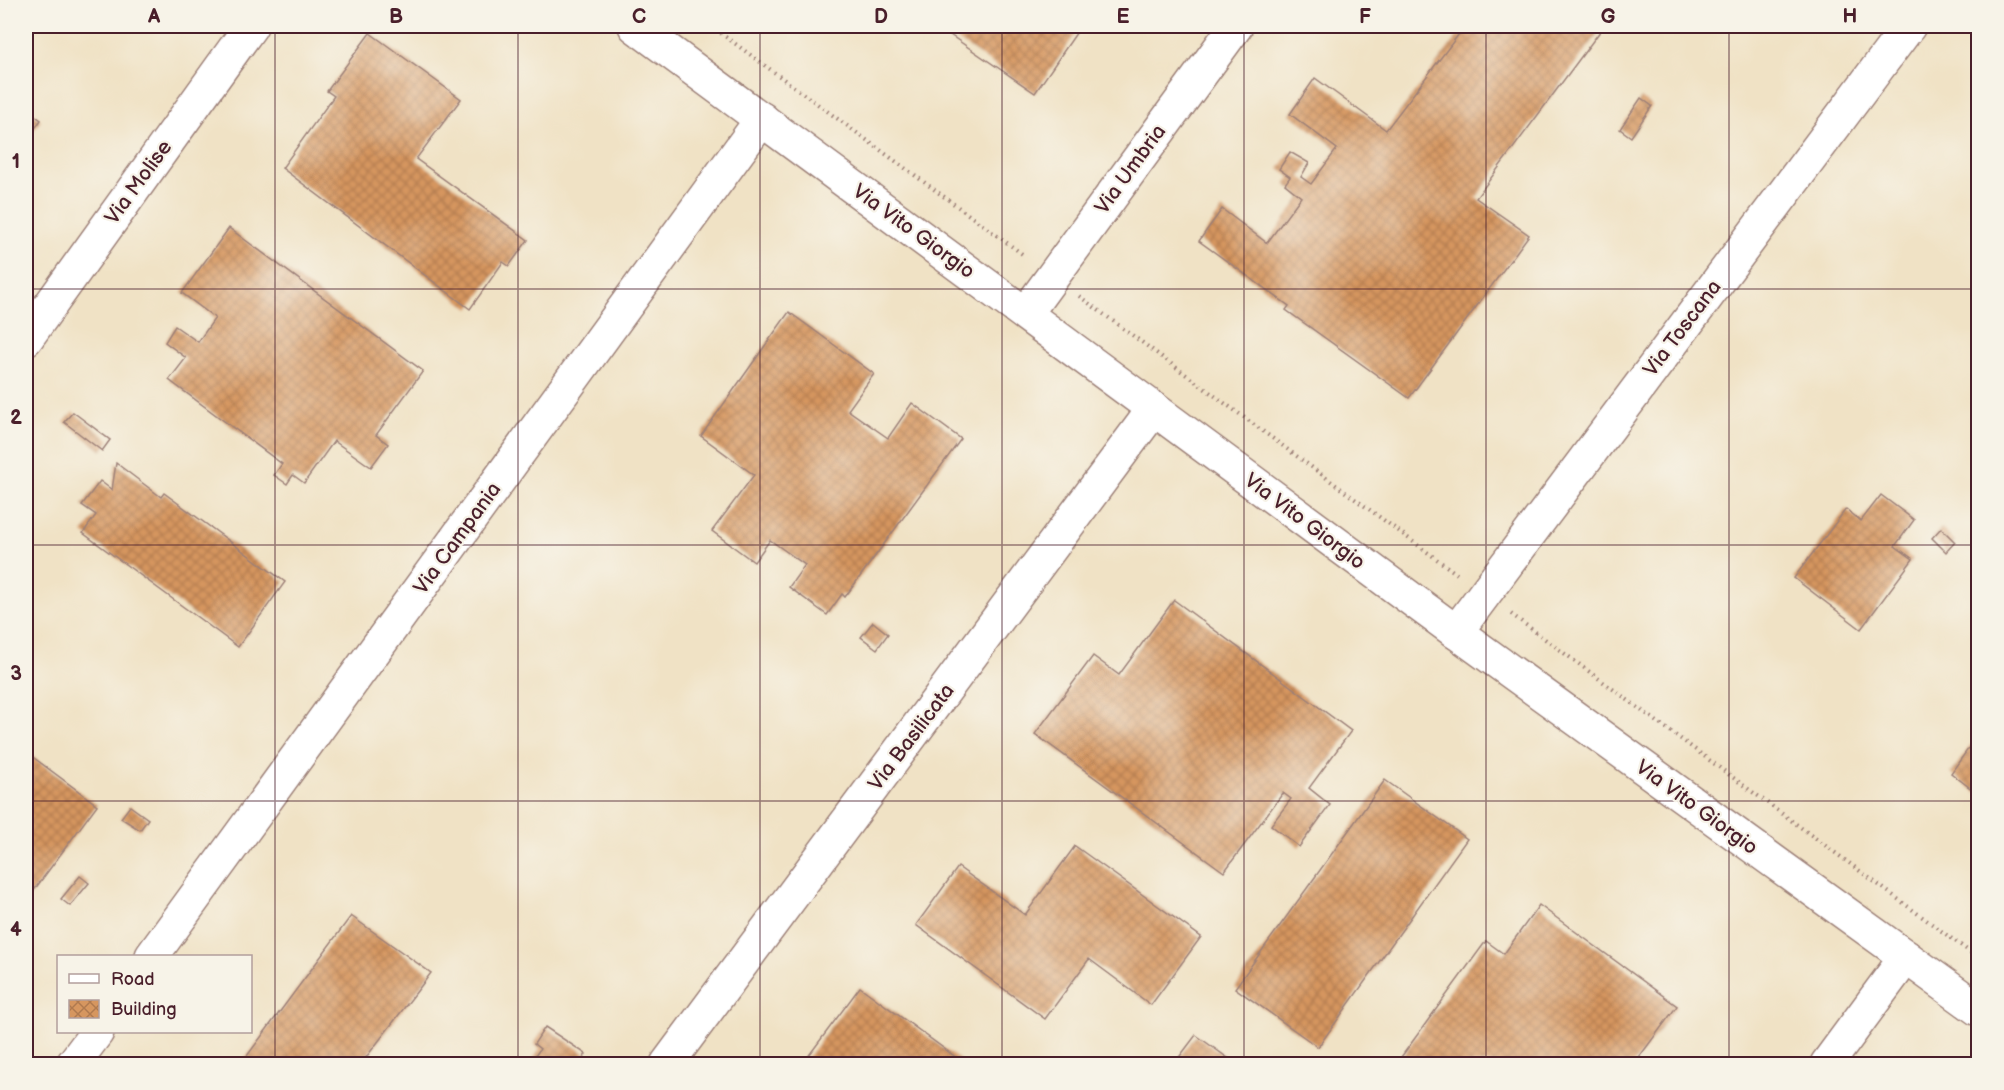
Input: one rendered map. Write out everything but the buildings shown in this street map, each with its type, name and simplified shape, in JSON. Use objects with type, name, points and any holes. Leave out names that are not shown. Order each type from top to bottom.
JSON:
[{"type":"street","name":"Via Molise","points":[[26,339],[251,26]]},
{"type":"street","name":"Via Vito Giorgio","points":[[635,26],[1456,632],[1978,1009]]},
{"type":"street","name":"Via Umbria","points":[[1026,313],[1051,275],[1236,26]]},
{"type":"street","name":"Via Toscana","points":[[1456,632],[1909,26]]},
{"type":"street","name":"Via Campania","points":[[153,955],[762,119]]},
{"type":"street","name":"Via Basilicata","points":[[667,1065],[1154,409]]},
{"type":"street","points":[[1827,1065],[1906,957]]},
{"type":"street","points":[[73,1065],[96,1033]]},
{"type":"path","points":[[711,26],[1978,958]]}]
